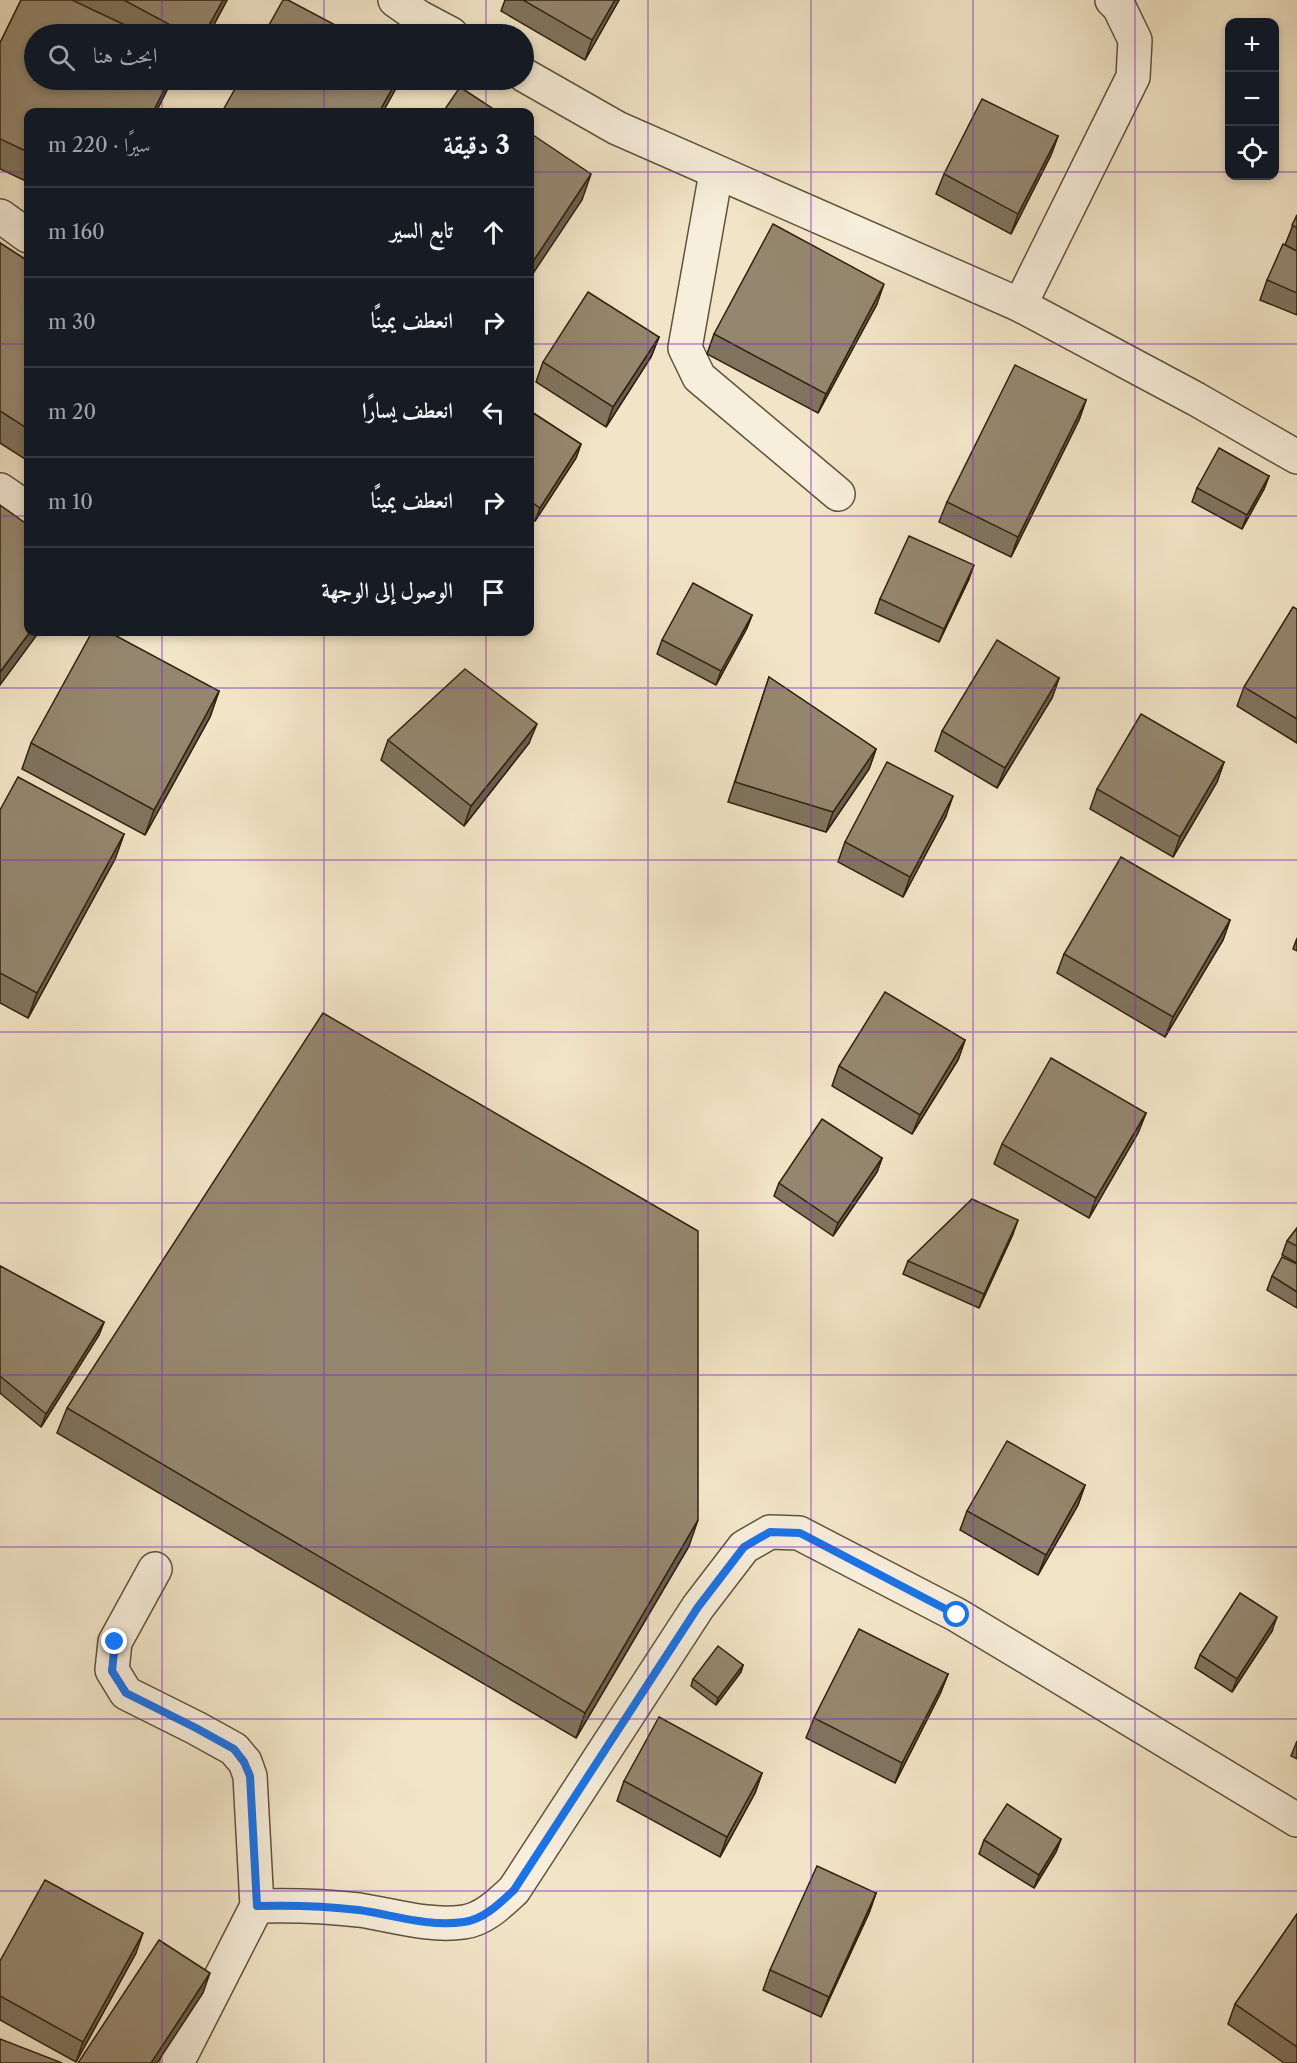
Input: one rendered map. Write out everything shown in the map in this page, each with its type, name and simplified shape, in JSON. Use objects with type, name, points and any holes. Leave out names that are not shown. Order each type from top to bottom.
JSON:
[{"type":"street","points":[[395,0],[433,24]]},
{"type":"street","points":[[1020,305],[1133,77],[1135,40],[1119,7],[1112,0]]},
{"type":"street","points":[[534,81],[617,128],[1020,305],[1196,399],[1297,457]]},
{"type":"street","points":[[716,173],[685,348],[699,377],[838,494]]},
{"type":"street","points":[[0,216],[24,233]]},
{"type":"street","points":[[0,490],[24,506]]},
{"type":"street","points":[[257,1906],[299,1905],[358,1910],[425,1922],[465,1922],[492,1911],[514,1890],[698,1607],[744,1547],[770,1532],[800,1533],[957,1615],[1297,1820]]},
{"type":"street","points":[[154,1569],[115,1642],[112,1671],[126,1693],[234,1749],[244,1762],[250,1776],[257,1906],[177,2063]]},
{"type":"building","points":[[21,0],[72,0],[123,24],[24,24],[24,90],[164,90],[155,108],[24,108],[24,150],[0,139],[0,43]]},
{"type":"building","points":[[124,0],[223,0],[210,24],[168,24]]},
{"type":"building","points":[[283,0],[288,0],[333,24],[270,24]]},
{"type":"building","points":[[523,0],[615,0],[592,40]]},
{"type":"building","points":[[234,90],[391,90],[381,108],[224,108]]},
{"type":"building","points":[[458,90],[465,90],[492,108],[446,108]]},
{"type":"building","points":[[982,99],[1058,136],[1018,214],[944,174]]},
{"type":"building","points":[[534,136],[591,174],[534,260]]},
{"type":"building","points":[[1297,215],[1297,228],[1292,225]]},
{"type":"building","points":[[773,224],[884,284],[826,394],[714,334]]},
{"type":"building","points":[[0,243],[24,258],[24,426],[0,411]]},
{"type":"building","points":[[1283,244],[1297,251],[1297,293],[1267,280]]},
{"type":"building","points":[[588,292],[659,337],[613,407],[543,362]]},
{"type":"building","points":[[1015,365],[1086,400],[1018,537],[947,502]]},
{"type":"building","points":[[534,414],[581,444],[540,508],[534,504]]},
{"type":"building","points":[[1219,448],[1269,476],[1247,515],[1197,488]]},
{"type":"building","points":[[0,505],[24,522],[24,636],[27,636],[0,672]]},
{"type":"building","points":[[909,536],[974,565],[944,629],[880,599]]},
{"type":"building","points":[[693,583],[752,615],[721,671],[662,640]]},
{"type":"building","points":[[1293,607],[1297,609],[1297,719],[1244,687]]},
{"type":"building","points":[[90,636],[116,636],[219,691],[154,810],[31,743]]},
{"type":"building","points":[[997,640],[1059,678],[1005,768],[942,731]]},
{"type":"building","points":[[465,669],[537,724],[471,806],[388,740]]},
{"type":"building","points":[[769,677],[876,749],[833,812],[735,782]]},
{"type":"building","points":[[1141,714],[1224,762],[1180,837],[1097,789]]},
{"type":"building","points":[[887,762],[953,796],[910,877],[845,842]]},
{"type":"building","points":[[18,777],[124,834],[37,993],[0,973],[0,810]]},
{"type":"building","points":[[1121,857],[1230,920],[1173,1017],[1064,954]]},
{"type":"building","points":[[885,992],[965,1040],[920,1115],[839,1066]]},
{"type":"building","points":[[323,1013],[698,1231],[698,1520],[585,1713],[67,1408]]},
{"type":"building","points":[[1051,1058],[1146,1113],[1096,1198],[1002,1144]]},
{"type":"building","points":[[822,1119],[882,1158],[838,1223],[779,1183]]},
{"type":"building","points":[[972,1199],[1018,1220],[984,1294],[908,1261]]},
{"type":"building","points":[[1297,1228],[1297,1246],[1287,1241]]},
{"type":"building","points":[[1282,1257],[1297,1264],[1297,1292],[1272,1276]]},
{"type":"building","points":[[0,1266],[104,1322],[46,1414],[0,1376]]},
{"type":"building","points":[[1007,1441],[1085,1485],[1046,1555],[967,1511]]},
{"type":"building","points":[[1240,1593],[1277,1617],[1237,1679],[1200,1655]]},
{"type":"building","points":[[859,1629],[948,1674],[902,1763],[814,1718]]},
{"type":"building","points":[[718,1646],[743,1665],[718,1698],[693,1679]]},
{"type":"building","points":[[659,1717],[762,1773],[727,1837],[624,1781]]},
{"type":"building","points":[[1007,1804],[1061,1839],[1039,1875],[984,1840]]},
{"type":"building","points":[[817,1866],[876,1893],[829,1997],[770,1970]]},
{"type":"building","points":[[45,1880],[143,1933],[83,2042],[0,1996],[0,1961]]},
{"type":"building","points":[[1297,1914],[1297,2047],[1235,2004]]},
{"type":"building","points":[[159,1940],[210,1973],[151,2063],[78,2063]]},
{"type":"building","points":[[0,2039],[62,2063],[0,2063]]},
{"type":"route","points":[[115,1642],[112,1671],[126,1693],[234,1749],[244,1762],[250,1776],[257,1906],[299,1905],[358,1910],[425,1922],[465,1922],[492,1911],[514,1890],[698,1607],[744,1547],[770,1532],[800,1533],[957,1615]]}]
